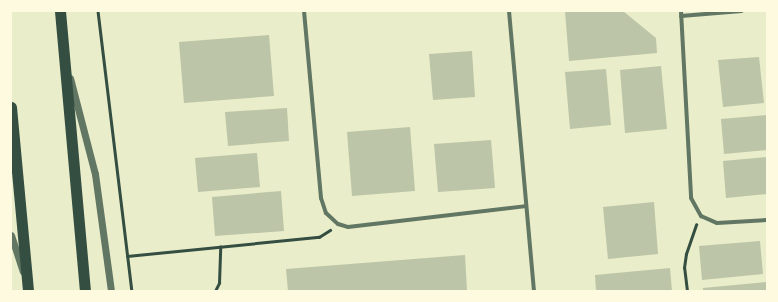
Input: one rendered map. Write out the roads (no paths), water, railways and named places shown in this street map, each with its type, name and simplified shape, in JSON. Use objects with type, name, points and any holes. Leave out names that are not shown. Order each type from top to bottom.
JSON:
[{"type":"highway","points":[[60,11],[85,291]]},
{"type":"highway","points":[[11,107],[28,286]]},
{"type":"street","points":[[304,11],[321,198],[326,213],[338,224],[348,227],[526,206]]},
{"type":"street","points":[[509,11],[534,291]]},
{"type":"street","points":[[742,11],[681,13],[691,198],[701,216],[717,223],[767,220]]},
{"type":"street","points":[[65,64],[95,174],[110,291]]},
{"type":"street","points":[[11,235],[28,286]]}]
